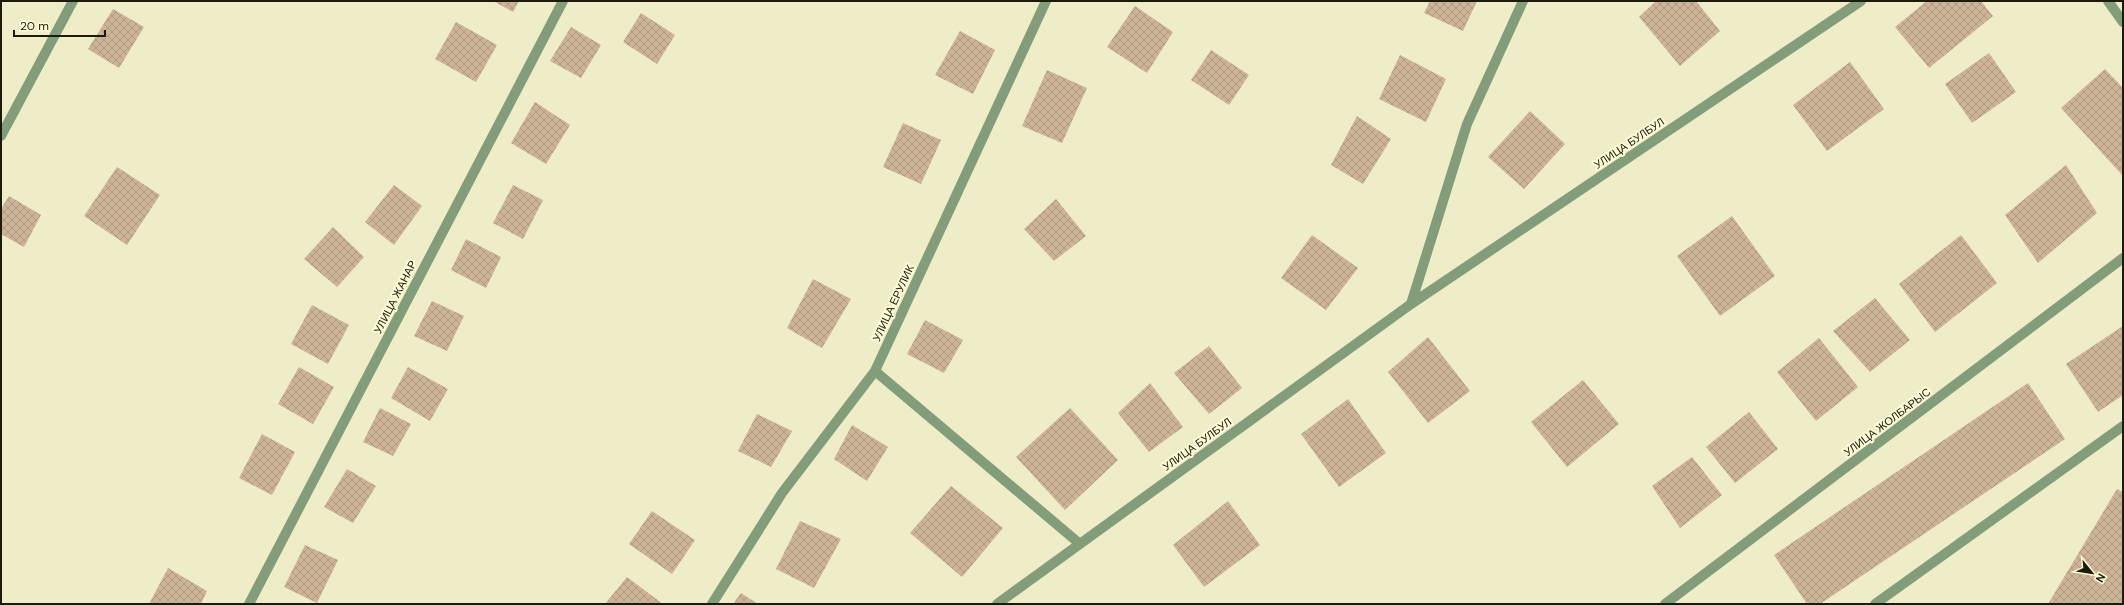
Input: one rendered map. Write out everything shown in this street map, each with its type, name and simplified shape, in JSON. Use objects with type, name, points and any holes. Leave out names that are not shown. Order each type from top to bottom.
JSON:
[{"type":"street","points":[[1,136],[74,1]]},
{"type":"street","name":"УЛИЦА ЖАНАР","points":[[249,604],[563,1]]},
{"type":"street","name":"УЛИЦА ЕРУЛИК","points":[[712,604],[782,493],[875,371],[1046,1]]},
{"type":"street","points":[[1411,304],[1467,124],[1523,1]]},
{"type":"street","name":"УЛИЦА БУЛБУЛ","points":[[997,604],[1411,304],[1861,1]]},
{"type":"street","points":[[2108,1],[2123,22]]},
{"type":"street","name":"УЛИЦА ЖОЛБАРЫС","points":[[1666,604],[2123,258]]},
{"type":"street","points":[[875,371],[1080,544]]},
{"type":"street","points":[[1875,604],[2123,426]]},
{"type":"building","points":[[493,1],[519,1],[513,12]]},
{"type":"building","points":[[1430,1],[1477,1],[1463,31],[1424,13]]},
{"type":"building","points":[[1656,1],[1696,1],[1720,31],[1680,66],[1639,17]]},
{"type":"building","points":[[1927,1],[1981,1],[1993,16],[1929,68],[1895,27]]},
{"type":"building","points":[[1135,6],[1173,32],[1147,73],[1107,47]]},
{"type":"building","points":[[113,9],[144,27],[119,68],[88,49]]},
{"type":"building","points":[[641,13],[675,35],[657,64],[623,42]]},
{"type":"building","points":[[456,22],[497,45],[476,82],[435,59]]},
{"type":"building","points":[[571,27],[601,45],[581,78],[550,61]]},
{"type":"building","points":[[960,31],[995,50],[973,94],[935,75]]},
{"type":"building","points":[[1211,50],[1249,75],[1229,105],[1191,80]]},
{"type":"building","points":[[1989,53],[2016,92],[1972,123],[1945,84]]},
{"type":"building","points":[[1400,55],[1446,79],[1426,122],[1379,99]]},
{"type":"building","points":[[1850,62],[1884,109],[1827,151],[1793,105]]},
{"type":"building","points":[[2105,69],[2123,88],[2123,176],[2061,108]]},
{"type":"building","points":[[1047,70],[1087,88],[1062,143],[1022,126]]},
{"type":"building","points":[[535,102],[570,125],[546,164],[511,143]]},
{"type":"building","points":[[1530,111],[1565,144],[1524,189],[1488,157]]},
{"type":"building","points":[[1357,116],[1391,139],[1363,184],[1331,165]]},
{"type":"building","points":[[903,123],[941,140],[921,184],[883,167]]},
{"type":"building","points":[[2066,165],[2097,213],[2038,263],[2005,215]]},
{"type":"building","points":[[117,167],[160,195],[127,245],[84,216]]},
{"type":"building","points":[[394,185],[422,206],[394,245],[365,222]]},
{"type":"building","points":[[513,185],[543,200],[523,239],[493,223]]},
{"type":"building","points":[[9,196],[41,215],[24,247],[1,234],[1,209]]},
{"type":"building","points":[[1056,199],[1086,236],[1054,261],[1024,229]]},
{"type":"building","points":[[1732,216],[1775,276],[1720,316],[1677,256]]},
{"type":"building","points":[[333,227],[364,257],[337,287],[304,259]]},
{"type":"building","points":[[1312,235],[1358,268],[1326,310],[1281,278]]},
{"type":"building","points":[[1961,235],[1997,283],[1935,332],[1899,284]]},
{"type":"building","points":[[466,239],[501,257],[486,288],[451,270]]},
{"type":"building","points":[[813,279],[851,299],[822,348],[787,328]]},
{"type":"building","points":[[1875,298],[1910,340],[1870,372],[1833,331]]},
{"type":"building","points":[[432,301],[464,316],[447,351],[414,336]]},
{"type":"building","points":[[312,305],[349,325],[328,364],[291,344]]},
{"type":"building","points":[[925,320],[963,340],[944,373],[907,354]]},
{"type":"building","points":[[2123,326],[2123,395],[2098,412],[2066,364]]},
{"type":"building","points":[[1428,337],[1470,391],[1428,423],[1388,372]]},
{"type":"building","points":[[1819,338],[1858,387],[1816,421],[1777,372]]},
{"type":"building","points":[[1209,346],[1242,388],[1209,414],[1174,373]]},
{"type":"building","points":[[299,367],[334,387],[313,424],[278,404]]},
{"type":"building","points":[[408,367],[448,389],[430,421],[391,398]]},
{"type":"building","points":[[1583,380],[1619,424],[1567,467],[1531,422]]},
{"type":"building","points":[[1150,383],[1183,427],[1149,452],[1118,413]]},
{"type":"building","points":[[2028,383],[2065,439],[1820,604],[1807,604],[1774,555]]},
{"type":"building","points":[[1348,399],[1386,453],[1339,487],[1301,434]]},
{"type":"building","points":[[380,408],[411,424],[393,456],[363,442]]},
{"type":"building","points":[[1070,408],[1118,460],[1065,510],[1016,457]]},
{"type":"building","points":[[1749,412],[1778,449],[1735,483],[1706,447]]},
{"type":"building","points":[[757,414],[792,431],[771,467],[738,451]]},
{"type":"building","points":[[852,425],[888,447],[867,481],[834,459]]},
{"type":"building","points":[[262,434],[295,452],[272,495],[239,478]]},
{"type":"building","points":[[1692,457],[1722,495],[1680,528],[1652,486]]},
{"type":"building","points":[[347,469],[376,486],[353,523],[324,507]]},
{"type":"building","points":[[951,486],[1003,528],[962,577],[910,533]]},
{"type":"building","points":[[2117,489],[2123,492],[2123,604],[2048,604]]},
{"type":"building","points":[[1228,501],[1260,545],[1204,587],[1173,545]]},
{"type":"building","points":[[652,511],[695,540],[672,574],[629,544]]},
{"type":"building","points":[[800,521],[841,539],[814,588],[776,569]]},
{"type":"building","points":[[305,545],[338,560],[317,603],[284,587]]},
{"type":"building","points":[[168,568],[207,591],[201,604],[149,604]]},
{"type":"building","points":[[627,577],[663,604],[605,604]]},
{"type":"building","points":[[741,593],[758,604],[733,604]]}]
